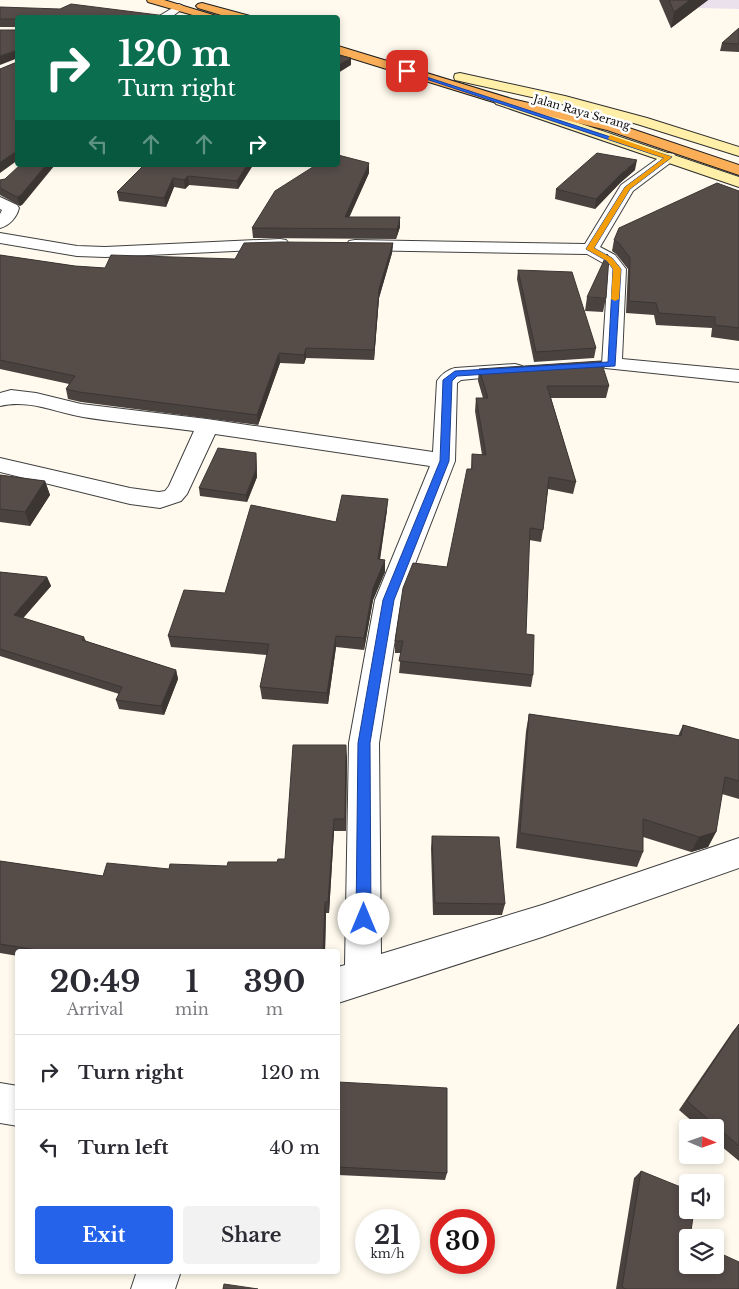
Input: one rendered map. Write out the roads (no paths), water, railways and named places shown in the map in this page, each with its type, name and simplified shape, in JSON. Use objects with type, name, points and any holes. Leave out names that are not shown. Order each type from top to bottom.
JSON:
[{"type":"highway","points":[[152,0],[232,15]]},
{"type":"highway","points":[[180,4],[210,15]]},
{"type":"highway","name":"Jalan Raya Serang","points":[[340,44],[460,77],[739,162]]},
{"type":"highway","name":"Jalan Raya Serang","points":[[340,51],[508,102],[616,125],[739,170]]},
{"type":"main road","points":[[460,77],[569,101],[642,121],[739,152]]},
{"type":"main road","points":[[444,83],[739,182]]},
{"type":"street","points":[[165,15],[180,4]]},
{"type":"street","points":[[590,249],[627,188],[668,157]]},
{"type":"street","points":[[0,202],[11,208],[10,213],[0,224]]},
{"type":"street","points":[[0,238],[77,251],[105,252],[213,246],[302,244]]},
{"type":"street","points":[[340,245],[590,249],[609,259],[617,269],[602,365],[739,376]]},
{"type":"street","points":[[543,369],[455,374],[450,376],[446,386],[444,461],[388,600],[364,743],[350,981],[542,921],[739,853]]},
{"type":"street","points":[[0,400],[11,396],[81,410],[207,426],[444,461]]},
{"type":"street","points":[[0,465],[130,496],[160,500],[173,496],[179,489],[207,426]]},
{"type":"street","points":[[0,1103],[15,1106]]},
{"type":"street","points":[[153,1289],[158,1274]]}]
